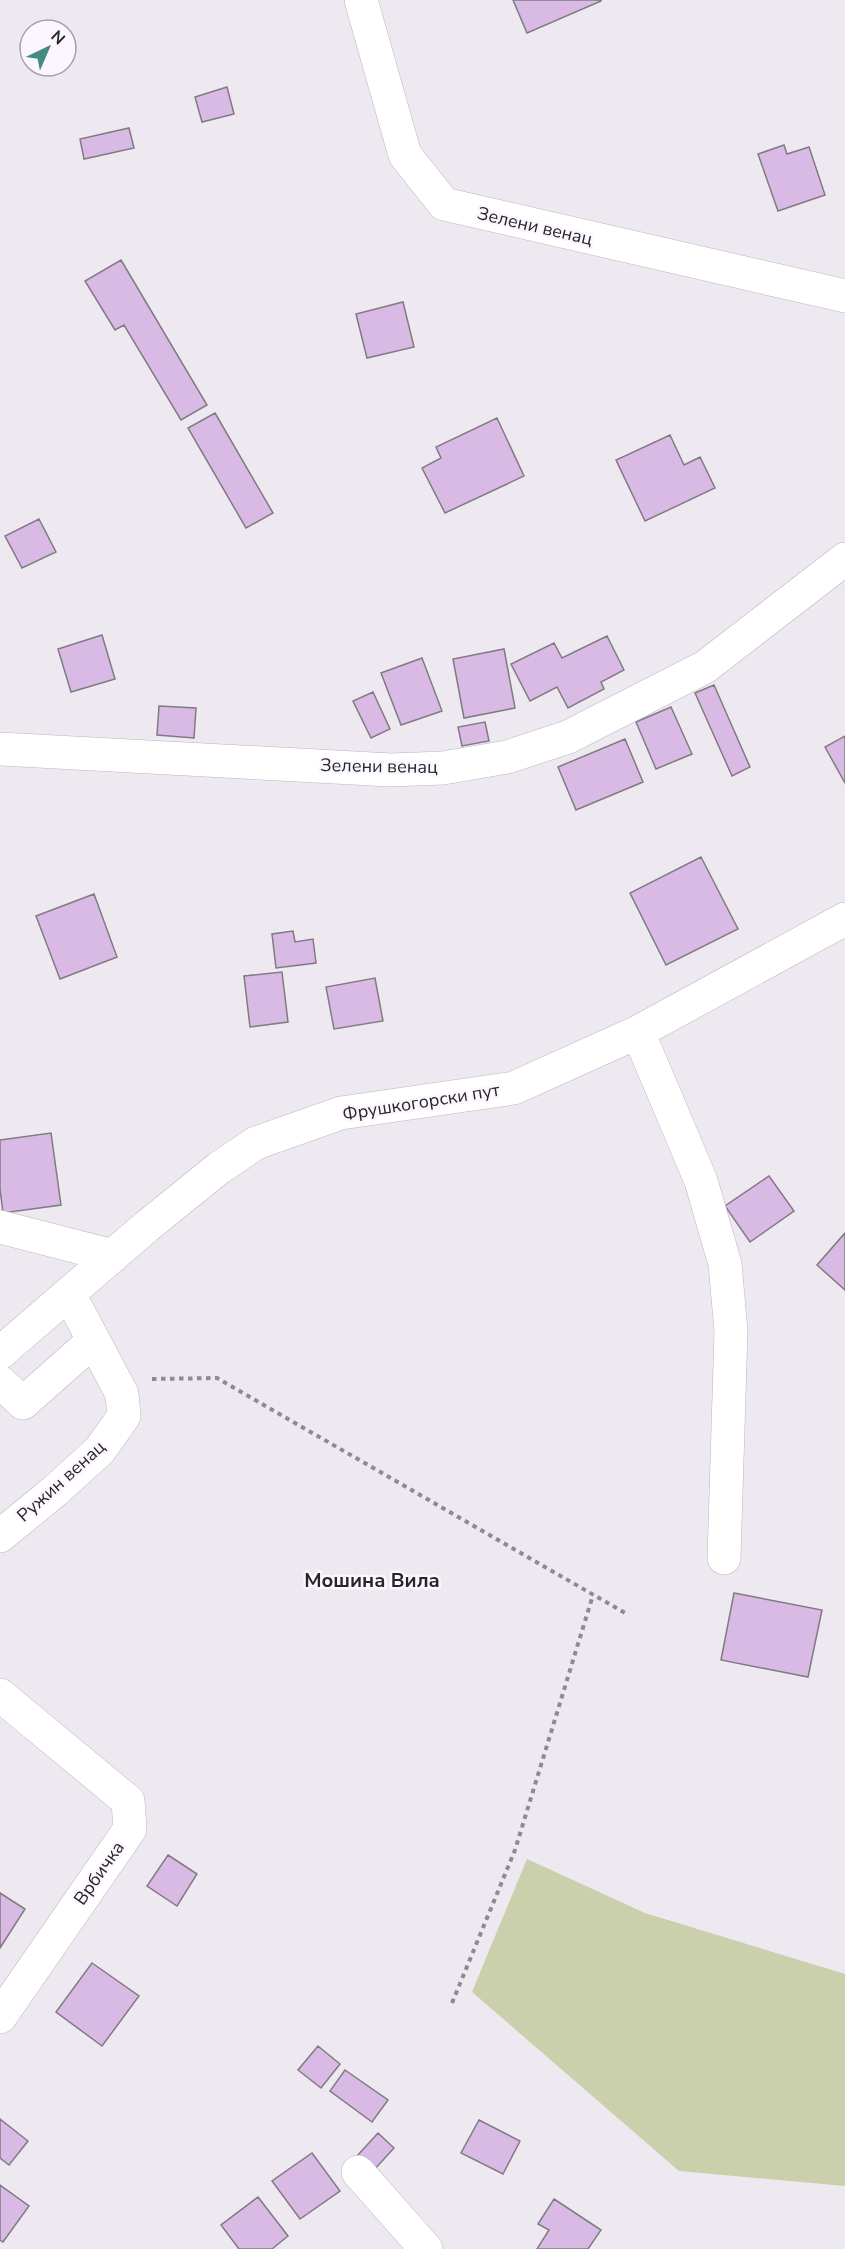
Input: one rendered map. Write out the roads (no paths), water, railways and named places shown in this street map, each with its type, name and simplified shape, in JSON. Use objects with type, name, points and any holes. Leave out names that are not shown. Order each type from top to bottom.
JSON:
[{"type":"street","name":"Зелени венац","points":[[361,0],[405,155],[444,204],[845,296]]},
{"type":"street","name":"Зелени венац","points":[[0,749],[391,770],[443,768],[507,756],[568,737],[705,668],[845,559]]},
{"type":"street","name":"Фрушкогорски пут","points":[[0,1353],[112,1256],[219,1168],[256,1143],[341,1113],[514,1088],[638,1032],[845,919]]},
{"type":"street","points":[[638,1032],[701,1181],[725,1264],[732,1331],[724,1558]]},
{"type":"street","points":[[0,1227],[112,1256]]},
{"type":"street","name":"Ружин венац","points":[[0,1536],[100,1450],[124,1416],[122,1394],[69,1294]]},
{"type":"street","points":[[0,1382],[23,1403],[93,1341]]},
{"type":"street","name":"Врбичка","points":[[0,1695],[128,1801],[130,1829],[0,2017]]},
{"type":"street","points":[[358,2172],[426,2249]]},
{"type":"district","name":"Мошина Вила","points":[[372,1580]]}]
